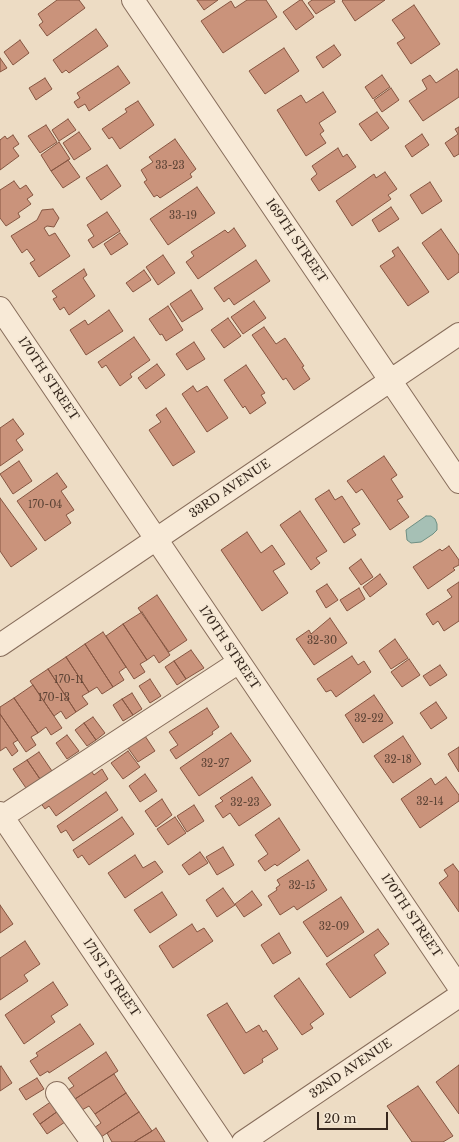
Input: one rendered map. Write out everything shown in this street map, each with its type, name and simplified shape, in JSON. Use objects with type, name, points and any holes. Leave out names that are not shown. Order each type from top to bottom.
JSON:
[{"type":"street","name":"169TH STREET","points":[[133,0],[459,482]]},
{"type":"street","name":"170TH STREET","points":[[0,308],[459,987]]},
{"type":"street","name":"33RD AVENUE","points":[[0,645],[459,334]]},
{"type":"street","points":[[1,815],[239,662]]},
{"type":"street","name":"171ST STREET","points":[[1,815],[222,1142]]},
{"type":"street","name":"32ND AVENUE","points":[[242,1142],[459,996]]},
{"type":"street","points":[[57,1093],[92,1142]]},
{"type":"shaded area","points":[[426,516],[431,516],[435,519],[437,530],[421,542],[411,543],[407,540],[406,530]]},
{"type":"building","points":[[57,0],[79,0],[85,8],[47,36],[39,25],[43,22],[38,14]]},
{"type":"building","points":[[197,0],[218,0],[204,10]]},
{"type":"building","points":[[247,0],[266,0],[277,17],[223,53],[201,21],[231,1],[235,8]]},
{"type":"building","points":[[302,0],[314,17],[296,30],[283,12]]},
{"type":"building","points":[[312,0],[334,0],[335,2],[316,14],[308,3]]},
{"type":"building","points":[[385,0],[355,21],[342,1]]},
{"type":"building","points":[[414,5],[440,44],[411,64],[397,43],[405,38],[392,20]]},
{"type":"building","points":[[96,29],[108,46],[69,73],[66,70],[62,73],[53,60]]},
{"type":"building","points":[[20,40],[29,53],[13,65],[4,52]]},
{"type":"building","points":[[334,45],[341,55],[323,68],[316,57]]},
{"type":"building","points":[[284,48],[299,71],[265,94],[249,71]]},
{"type":"building","points":[[0,58],[7,68],[0,72]]},
{"type":"building","points":[[118,66],[130,83],[89,111],[85,104],[78,108],[74,102],[80,98],[77,93]]},
{"type":"building","points":[[457,69],[459,72],[459,97],[423,121],[409,101],[427,89],[422,80],[430,75],[436,83]]},
{"type":"building","points":[[382,75],[390,87],[373,99],[365,87]]},
{"type":"building","points":[[45,78],[52,89],[36,100],[29,88]]},
{"type":"building","points":[[391,88],[399,100],[382,112],[374,100]]},
{"type":"building","points":[[323,92],[336,112],[319,123],[324,131],[320,134],[326,143],[306,156],[277,110],[301,95],[306,103]]},
{"type":"building","points":[[138,101],[154,125],[120,149],[112,137],[109,139],[102,129],[127,112],[125,109]]},
{"type":"building","points":[[377,112],[389,128],[371,141],[359,124]]},
{"type":"building","points":[[68,119],[76,130],[59,141],[52,130]]},
{"type":"building","points":[[46,125],[57,142],[40,153],[28,136]]},
{"type":"building","points":[[459,127],[459,154],[454,157],[445,143],[458,134],[455,129]]},
{"type":"building","points":[[79,132],[91,149],[74,160],[63,143]]},
{"type":"building","points":[[422,134],[429,145],[412,157],[405,146]]},
{"type":"building","points":[[13,135],[19,144],[13,148],[19,156],[0,170],[0,140],[5,136],[7,139]]},
{"type":"building","points":[[175,139],[196,169],[190,174],[192,177],[160,198],[157,195],[154,197],[144,182],[147,180],[141,170],[153,162],[149,157]]},
{"type":"building","points":[[59,142],[70,159],[51,171],[41,155]]},
{"type":"building","points":[[338,148],[343,157],[347,154],[356,167],[319,191],[311,179],[317,174],[312,166]]},
{"type":"building","points":[[68,160],[80,177],[63,188],[51,171]]},
{"type":"building","points":[[107,165],[121,186],[101,200],[86,178]]},
{"type":"building","points":[[385,172],[397,189],[388,195],[391,199],[352,226],[336,201],[374,174],[376,178]]},
{"type":"building","points":[[14,181],[20,189],[26,185],[33,195],[27,199],[31,204],[18,213],[20,217],[6,226],[0,218],[0,190]]},
{"type":"building","points":[[430,182],[442,201],[422,214],[410,195]]},
{"type":"building","points":[[197,187],[215,213],[168,245],[150,219]]},
{"type":"building","points":[[391,207],[399,219],[379,232],[372,220]]},
{"type":"building","points":[[53,209],[59,218],[54,227],[47,226],[44,228],[49,236],[55,233],[70,256],[39,277],[30,263],[35,260],[27,249],[22,253],[11,236],[37,220],[42,210]]},
{"type":"building","points":[[107,212],[120,231],[93,248],[88,240],[94,236],[87,225]]},
{"type":"building","points":[[234,228],[246,246],[198,279],[186,262],[194,256],[191,252],[225,230],[228,233]]},
{"type":"building","points":[[441,229],[459,255],[459,272],[448,280],[422,243]]},
{"type":"building","points":[[120,233],[128,244],[111,255],[104,244]]},
{"type":"building","points":[[398,247],[429,292],[408,306],[380,266],[395,256],[392,251]]},
{"type":"building","points":[[163,255],[175,273],[158,285],[146,267]]},
{"type":"building","points":[[256,260],[270,281],[234,305],[229,298],[224,302],[214,288]]},
{"type":"building","points":[[84,269],[87,275],[83,278],[95,296],[69,315],[64,307],[60,310],[53,299],[57,297],[52,291]]},
{"type":"building","points":[[144,270],[151,280],[133,292],[126,283]]},
{"type":"building","points":[[191,290],[203,309],[182,322],[170,304]]},
{"type":"building","points":[[254,301],[266,318],[243,334],[231,317]]},
{"type":"building","points":[[168,306],[183,330],[166,341],[149,319]]},
{"type":"building","points":[[109,310],[123,331],[86,355],[70,330],[85,320],[88,325]]},
{"type":"building","points":[[228,318],[241,336],[224,348],[211,330]]},
{"type":"building","points":[[264,327],[276,344],[285,338],[304,366],[302,367],[310,379],[294,390],[286,378],[283,380],[252,335]]},
{"type":"building","points":[[134,337],[150,360],[130,374],[132,377],[120,386],[106,365],[102,368],[98,362]]},
{"type":"building","points":[[194,342],[205,359],[187,370],[176,354]]},
{"type":"building","points":[[157,364],[165,375],[146,389],[138,378]]},
{"type":"building","points":[[246,365],[265,393],[261,395],[266,403],[250,414],[245,406],[243,408],[224,380]]},
{"type":"building","points":[[193,386],[197,392],[207,386],[228,418],[207,432],[182,394]]},
{"type":"building","points":[[166,408],[195,452],[173,466],[149,430],[161,422],[156,415]]},
{"type":"building","points":[[13,419],[24,434],[16,440],[23,450],[0,466],[0,428]]},
{"type":"building","points":[[384,456],[397,475],[391,479],[403,497],[397,500],[409,517],[390,530],[362,489],[356,493],[347,481]]},
{"type":"building","points":[[19,461],[32,481],[13,494],[0,474]]},
{"type":"building","points":[[57,473],[67,487],[61,491],[74,510],[66,515],[71,523],[45,541],[17,501]]},
{"type":"building","points":[[329,490],[335,500],[342,496],[360,524],[352,529],[356,535],[344,543],[315,499]]},
{"type":"building","points":[[0,498],[37,549],[11,567],[0,551]]},
{"type":"building","points":[[300,511],[327,551],[316,558],[320,563],[311,570],[280,525]]},
{"type":"building","points":[[247,532],[261,553],[272,545],[285,564],[273,571],[288,593],[262,611],[221,550]]},
{"type":"building","points":[[449,546],[459,560],[459,565],[453,568],[455,570],[428,589],[413,567],[440,549],[442,551]]},
{"type":"building","points":[[361,559],[373,577],[361,585],[349,568]]},
{"type":"building","points":[[380,574],[387,584],[370,597],[363,587]]},
{"type":"building","points":[[459,582],[459,621],[444,631],[438,621],[433,625],[426,614],[452,597],[447,590]]},
{"type":"building","points":[[327,584],[338,600],[326,608],[316,591]]},
{"type":"building","points":[[359,588],[365,599],[347,611],[340,600]]},
{"type":"building","points":[[157,595],[187,640],[169,652],[138,608]]},
{"type":"building","points":[[142,612],[170,655],[159,663],[154,655],[147,660],[123,624]]},
{"type":"building","points":[[330,618],[347,643],[314,665],[296,639],[309,630],[311,634]]},
{"type":"building","points":[[123,624],[147,660],[140,664],[145,672],[134,679],[106,636]]},
{"type":"building","points":[[103,632],[126,667],[119,672],[124,680],[113,687],[85,644]]},
{"type":"building","points":[[395,639],[408,658],[391,669],[379,651]]},
{"type":"building","points":[[85,644],[113,687],[102,694],[97,687],[89,692],[66,657]]},
{"type":"building","points":[[191,650],[204,668],[186,679],[174,661]]},
{"type":"building","points":[[352,656],[358,665],[364,661],[371,672],[336,697],[331,690],[326,692],[317,679]]},
{"type":"building","points":[[66,657],[89,692],[82,696],[88,704],[76,712],[48,669]]},
{"type":"building","points":[[409,659],[420,675],[402,687],[391,672]]},
{"type":"building","points":[[174,661],[186,679],[177,685],[165,667]]},
{"type":"building","points":[[440,665],[447,675],[430,686],[423,676]]},
{"type":"building","points":[[48,669],[76,712],[66,719],[61,711],[54,716],[30,681]]},
{"type":"building","points":[[150,679],[161,696],[150,703],[139,686]]},
{"type":"building","points":[[33,685],[62,728],[51,735],[46,727],[38,733],[14,698]]},
{"type":"building","points":[[132,693],[142,709],[133,715],[122,699]]},
{"type":"building","points":[[374,695],[393,723],[363,743],[345,715]]},
{"type":"building","points":[[14,698],[38,733],[31,737],[36,745],[26,752],[0,714],[0,707]]},
{"type":"building","points":[[122,699],[133,715],[123,721],[113,705]]},
{"type":"building","points":[[436,702],[447,718],[431,729],[420,713]]},
{"type":"building","points":[[207,708],[219,727],[212,732],[213,734],[176,759],[170,750],[178,745],[169,732]]},
{"type":"building","points":[[0,714],[18,740],[13,743],[18,751],[12,756],[6,747],[0,751]]},
{"type":"building","points":[[93,717],[105,733],[96,740],[84,723]]},
{"type":"building","points":[[84,723],[96,740],[87,746],[75,730]]},
{"type":"building","points":[[143,733],[155,751],[138,762],[126,745]]},
{"type":"building","points":[[231,733],[251,761],[199,796],[180,768]]},
{"type":"building","points":[[67,735],[79,751],[67,759],[56,743]]},
{"type":"building","points":[[403,736],[421,764],[393,783],[374,756]]},
{"type":"building","points":[[459,747],[459,772],[448,754]]},
{"type":"building","points":[[128,751],[140,767],[123,779],[111,763]]},
{"type":"building","points":[[39,752],[52,771],[40,779],[27,760]]},
{"type":"building","points":[[27,760],[40,779],[26,788],[13,769]]},
{"type":"building","points":[[89,768],[94,775],[102,769],[108,779],[56,816],[49,806],[45,809],[40,802]]},
{"type":"building","points":[[145,774],[157,791],[140,802],[129,786]]},
{"type":"building","points":[[252,777],[271,805],[239,826],[230,813],[223,818],[215,806],[223,801],[220,798]]},
{"type":"building","points":[[446,777],[459,795],[459,801],[420,828],[401,799],[431,778],[435,785]]},
{"type":"building","points":[[106,792],[118,810],[73,841],[66,830],[61,833],[57,826]]},
{"type":"building","points":[[162,799],[172,815],[156,827],[145,811]]},
{"type":"building","points":[[194,805],[204,821],[187,832],[177,816]]},
{"type":"building","points":[[122,817],[134,834],[89,865],[82,855],[78,858],[73,850]]},
{"type":"building","points":[[175,817],[186,833],[168,845],[157,829]]},
{"type":"building","points":[[279,818],[300,850],[277,866],[275,864],[265,871],[258,861],[268,854],[255,835]]},
{"type":"building","points":[[223,847],[234,865],[217,875],[206,857]]},
{"type":"building","points":[[200,852],[208,863],[189,875],[182,865]]},
{"type":"building","points":[[135,855],[143,868],[155,861],[163,872],[125,898],[108,873]]},
{"type":"building","points":[[308,860],[327,890],[297,910],[294,906],[280,915],[268,896],[277,890],[276,888],[280,885],[277,880]]},
{"type":"building","points":[[453,864],[459,872],[459,912],[439,883],[448,876],[444,870]]},
{"type":"building","points":[[223,888],[235,905],[217,917],[206,900]]},
{"type":"building","points":[[252,891],[262,905],[244,917],[235,904]]},
{"type":"building","points":[[162,892],[177,915],[150,933],[134,910]]},
{"type":"building","points":[[341,897],[364,932],[327,957],[303,922]]},
{"type":"building","points":[[0,905],[13,924],[0,933]]},
{"type":"building","points":[[192,924],[197,932],[204,928],[213,941],[173,968],[159,946]]},
{"type":"building","points":[[378,929],[389,944],[374,955],[386,973],[350,998],[326,964]]},
{"type":"building","points":[[279,933],[291,953],[273,964],[261,945]]},
{"type":"building","points":[[25,941],[40,964],[24,975],[28,981],[0,1000],[0,958]]},
{"type":"building","points":[[299,978],[324,1014],[310,1024],[313,1028],[302,1035],[274,996]]},
{"type":"building","points":[[53,982],[68,1005],[51,1016],[55,1022],[24,1044],[5,1015]]},
{"type":"building","points":[[227,1003],[246,1033],[259,1025],[263,1032],[266,1030],[278,1049],[262,1059],[263,1062],[244,1074],[207,1015]]},
{"type":"building","points":[[80,1024],[94,1044],[49,1073],[48,1071],[40,1076],[30,1061],[38,1056],[36,1053]]},
{"type":"building","points":[[106,1052],[118,1071],[75,1099],[68,1090],[74,1086],[68,1078]]},
{"type":"building","points":[[459,1065],[459,1114],[436,1082]]},
{"type":"building","points":[[1,1066],[12,1083],[0,1091],[0,1067]]},
{"type":"building","points":[[114,1074],[126,1093],[95,1114],[89,1106],[82,1110],[75,1099]]},
{"type":"building","points":[[37,1078],[44,1089],[26,1100],[19,1089]]},
{"type":"building","points":[[418,1086],[453,1136],[443,1142],[412,1142],[387,1106]]},
{"type":"building","points":[[126,1093],[139,1112],[101,1137],[94,1128],[101,1123],[95,1114]]},
{"type":"building","points":[[52,1101],[58,1111],[40,1124],[33,1114]]},
{"type":"building","points":[[58,1111],[65,1122],[47,1134],[40,1124]]},
{"type":"building","points":[[139,1112],[152,1131],[134,1142],[112,1142],[107,1133]]},
{"type":"building","points":[[156,1128],[165,1142],[134,1142],[152,1131]]}]
